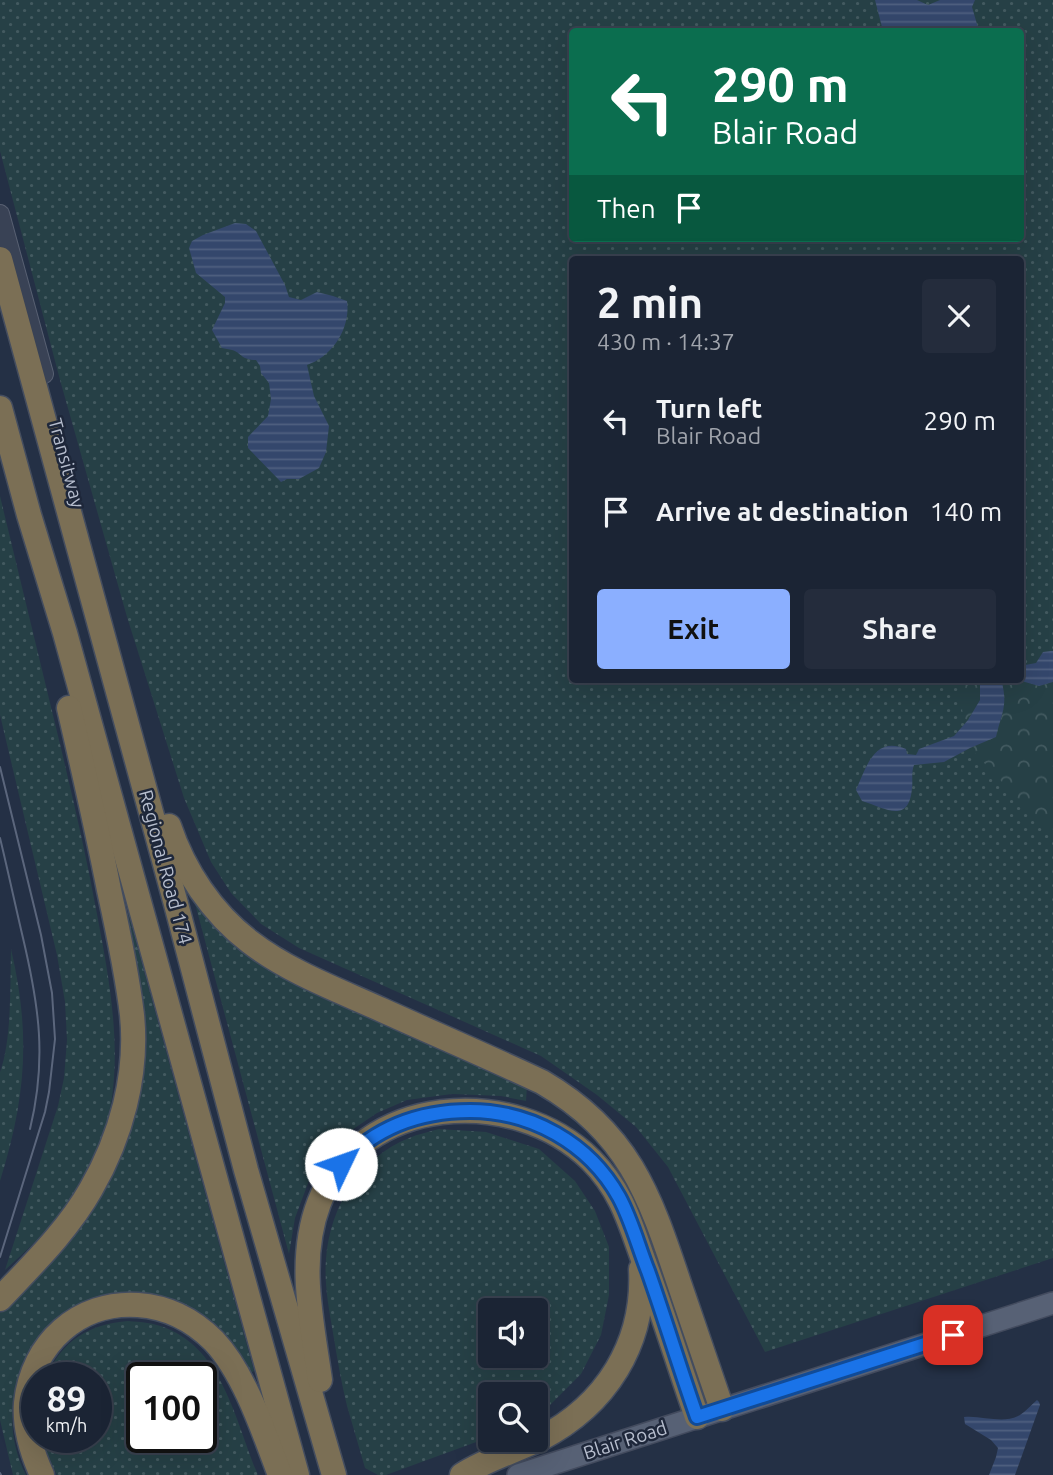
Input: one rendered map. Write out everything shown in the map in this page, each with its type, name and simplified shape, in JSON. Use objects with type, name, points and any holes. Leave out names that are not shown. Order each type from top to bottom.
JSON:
[{"type":"highway","name":"Regional Road 174","points":[[0,259],[246,1170],[334,1475]]},
{"type":"highway","name":"Regional Road 174","points":[[0,408],[297,1475]]},
{"type":"highway","points":[[64,499],[181,858],[203,892],[215,908],[250,942],[285,964],[542,1082],[568,1099],[604,1130],[633,1167],[654,1212],[722,1409]]},
{"type":"highway","points":[[0,1300],[71,1220],[105,1163],[118,1130],[130,1078],[132,1036],[132,1016],[118,933],[29,515]]},
{"type":"highway","points":[[327,1447],[330,1433],[307,1278],[310,1233],[318,1203],[332,1176],[353,1152],[371,1138],[403,1121],[450,1111],[494,1112],[538,1124],[572,1144],[602,1173],[633,1227],[697,1417]]},
{"type":"highway","points":[[462,1475],[554,1431],[591,1404],[607,1385],[624,1357],[636,1324],[641,1286],[639,1247]]},
{"type":"highway","points":[[43,1475],[33,1452],[26,1420],[29,1386],[41,1357],[54,1337],[70,1322],[105,1307],[132,1304],[162,1309],[183,1318],[202,1331],[223,1352],[240,1380],[280,1475]]},
{"type":"main road","name":"Blair Road","points":[[518,1475],[1053,1303]]},
{"type":"lane","name":"Transitway","points":[[0,214],[135,712]]},
{"type":"green space","points":[[0,0],[1053,0],[1053,1258],[765,1352],[668,1167],[636,1127],[597,1095],[541,1056],[299,948],[261,924],[231,893],[211,862],[184,798],[127,617],[60,380],[0,151]]},
{"type":"green space","points":[[0,496],[88,868],[111,995],[115,1055],[109,1112],[102,1140],[85,1178],[49,1227],[5,1270],[58,1106],[64,1078],[67,1040],[65,1002],[57,955],[0,715]]},
{"type":"green space","points":[[1024,682],[1039,686],[1053,682],[1053,836],[970,748],[996,737],[1002,716],[1002,683]]},
{"type":"green space","points":[[959,683],[980,683],[980,700],[968,720],[963,718]]},
{"type":"green space","points":[[193,896],[212,918],[527,1086],[526,1101],[501,1096],[452,1094],[407,1100],[377,1113],[337,1140],[310,1178],[295,1218],[289,1254]]},
{"type":"green space","points":[[128,913],[254,1371],[245,1376],[182,1306],[52,1324],[38,1339],[25,1362],[21,1362],[12,1415],[13,1436],[26,1475],[13,1475],[0,1420],[0,1313],[41,1269],[137,1099],[119,915]]},
{"type":"green space","points":[[11,949],[21,1010],[23,1066],[16,1121],[0,1181],[0,1072],[7,1044]]},
{"type":"green space","points":[[439,1129],[486,1132],[539,1149],[575,1181],[595,1211],[609,1247],[609,1295],[601,1335],[581,1374],[550,1405],[548,1406],[548,1382],[478,1382],[478,1441],[386,1475],[378,1475],[365,1468],[347,1406],[326,1287],[326,1259],[334,1221],[350,1186],[376,1158],[412,1137]]},
{"type":"green space","points":[[128,1321],[161,1326],[186,1339],[208,1362],[126,1362],[126,1453],[217,1453],[217,1375],[235,1412],[258,1475],[57,1475],[46,1453],[112,1453],[112,1362],[54,1362],[79,1336],[102,1326]]},
{"type":"water","points":[[875,0],[917,0],[928,5],[940,0],[975,0],[972,7],[978,28],[882,28]]},
{"type":"water","points":[[235,223],[246,224],[256,231],[289,297],[301,300],[317,292],[347,301],[346,321],[338,340],[324,355],[307,365],[314,396],[329,426],[326,452],[319,468],[299,479],[281,482],[248,448],[248,437],[268,416],[271,399],[269,383],[256,360],[222,348],[212,330],[225,303],[225,297],[196,273],[189,248],[192,241],[203,235]]},
{"type":"water","points":[[1053,651],[1053,682],[1039,686],[1024,682],[1024,664],[1036,663],[1043,652]]},
{"type":"water","points":[[980,683],[1002,683],[1004,704],[996,737],[944,762],[914,765],[910,799],[901,810],[887,810],[862,801],[856,790],[868,764],[879,750],[886,746],[895,746],[906,749],[907,754],[916,755],[919,749],[954,736],[980,700]]},
{"type":"water","points":[[1037,1400],[1040,1405],[1015,1475],[989,1475],[998,1448],[991,1440],[965,1424],[964,1417],[1000,1420],[1013,1418]]},
{"type":"tram line","points":[[0,767],[41,935],[52,993],[55,1039],[45,1112],[0,1257]]},
{"type":"tram line","points":[[0,838],[37,1010],[38,1079],[30,1129]]},
{"type":"route","points":[[341,1164],[365,1142],[403,1121],[450,1111],[509,1115],[538,1124],[565,1139],[579,1149],[602,1173],[625,1210],[697,1417],[953,1335]]}]
